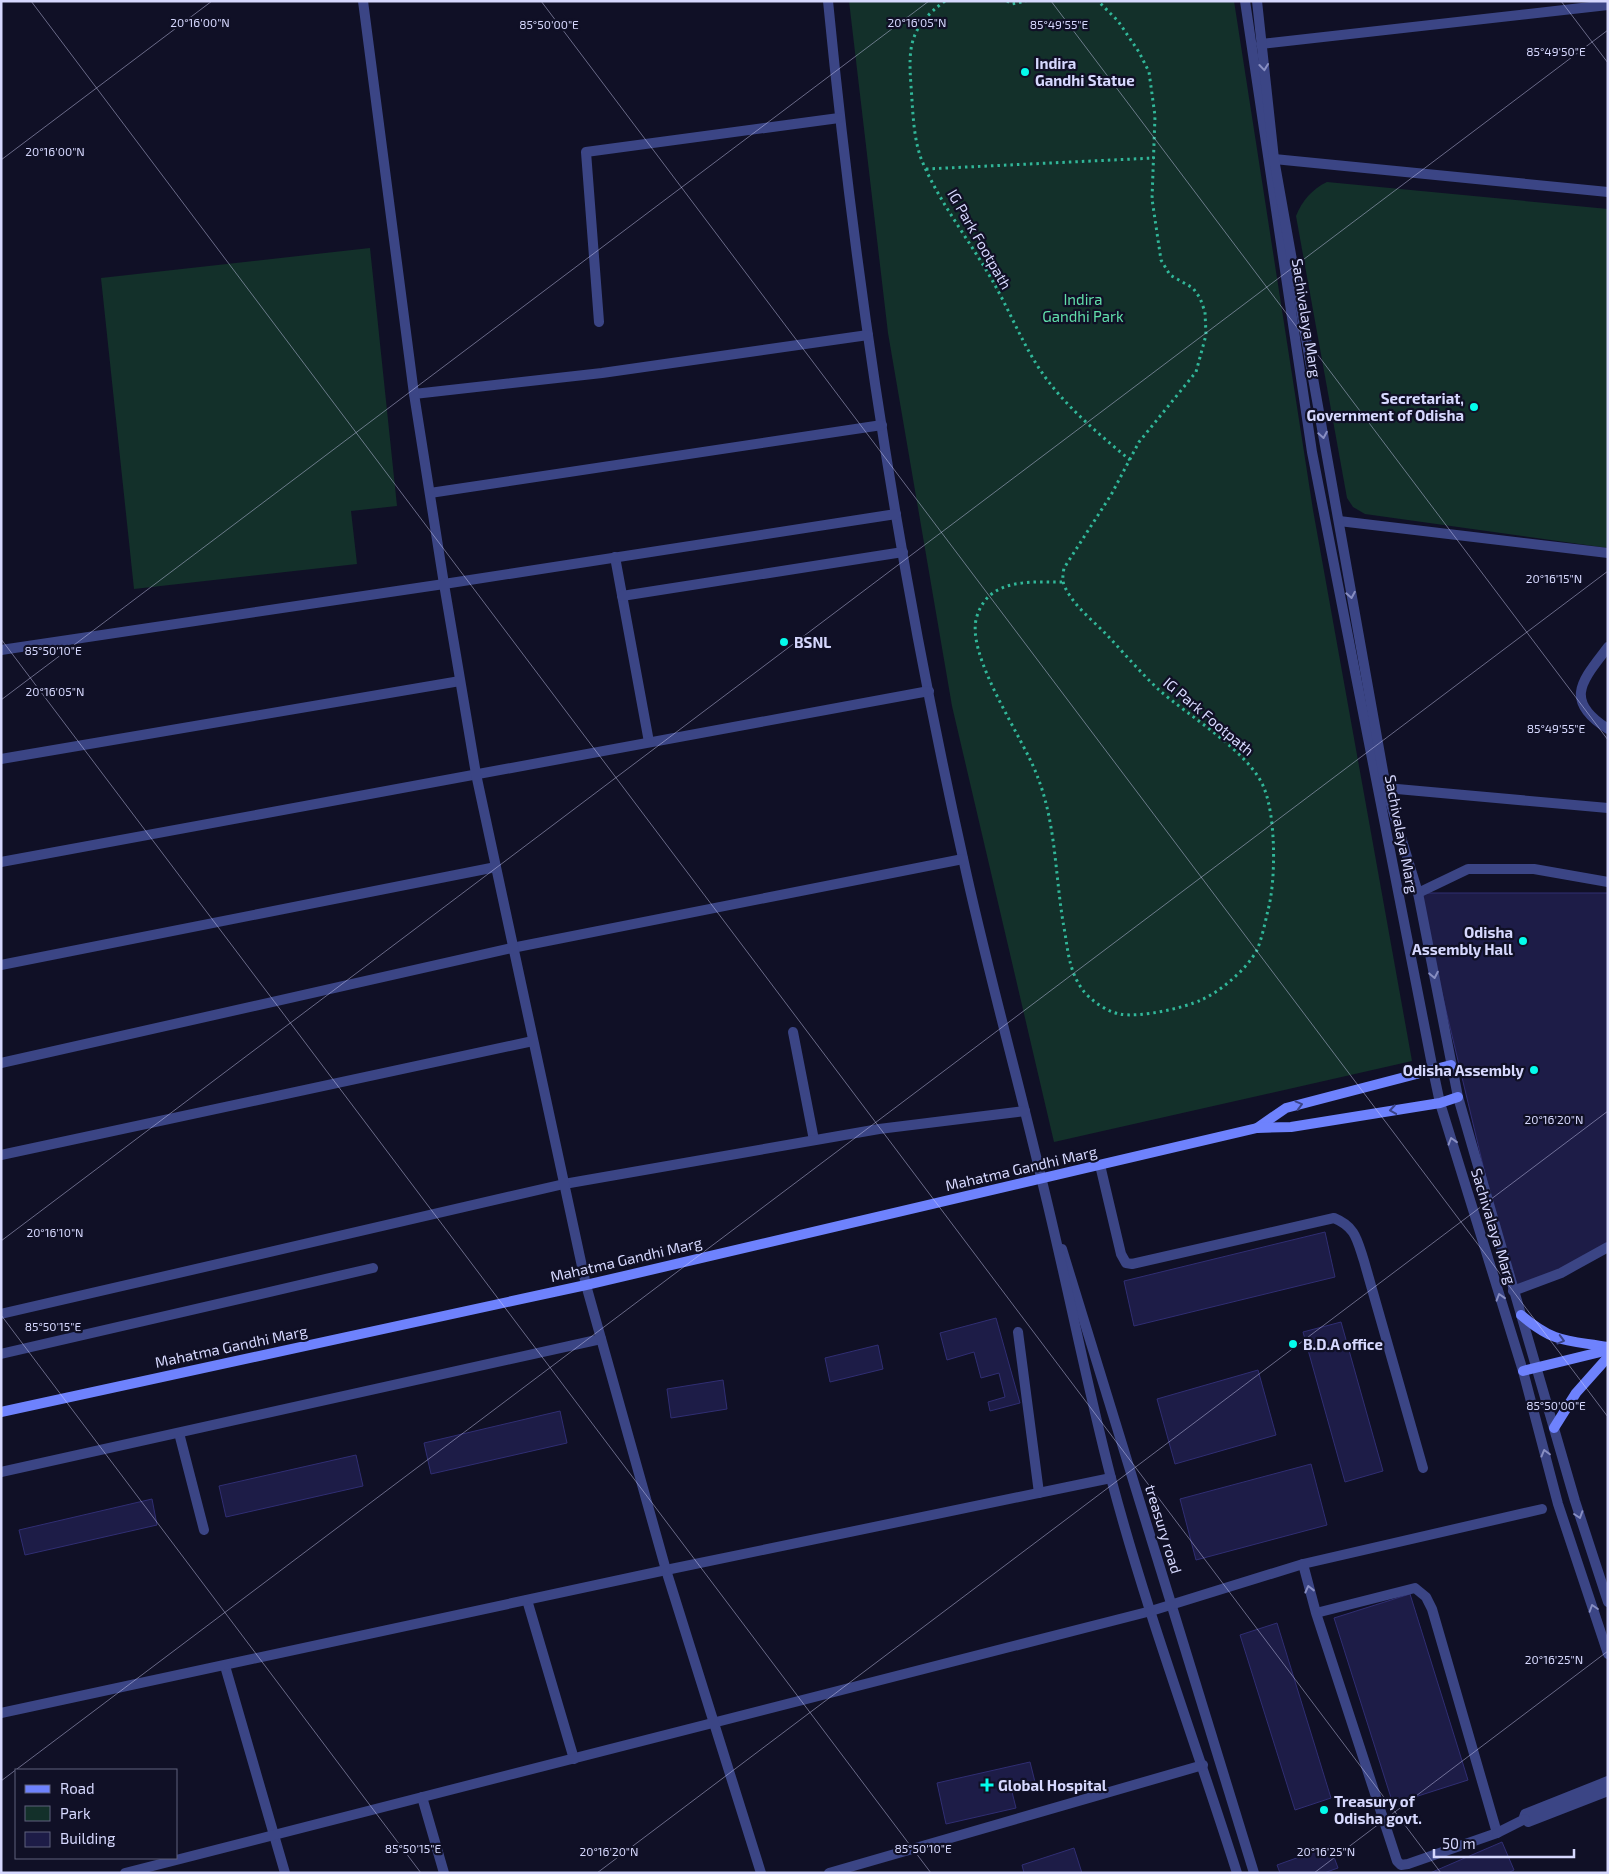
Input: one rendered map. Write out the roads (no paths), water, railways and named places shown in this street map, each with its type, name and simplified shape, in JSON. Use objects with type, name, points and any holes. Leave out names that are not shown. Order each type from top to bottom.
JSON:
[{"type":"main road","name":"Mahatma Gandhi Marg","points":[[1256,1128],[1286,1108],[1451,1065]]},
{"type":"main road","name":"Mahatma Gandhi Marg","points":[[1,1412],[586,1285],[1256,1128],[1291,1128],[1440,1103],[1458,1097]]},
{"type":"main road","points":[[1521,1315],[1540,1332],[1555,1339],[1608,1348]]},
{"type":"main road","points":[[1523,1371],[1608,1348]]},
{"type":"main road","points":[[1554,1428],[1576,1393],[1608,1357]]},
{"type":"street","points":[[363,1],[414,394],[476,774],[512,948],[586,1285],[666,1570],[761,1873]]},
{"type":"street","points":[[828,1],[839,118],[868,335],[896,514],[963,859],[1042,1178],[1112,1478],[1151,1611],[1238,1873]]},
{"type":"street","name":"Sachivalaya Marg","points":[[1245,1],[1312,452],[1432,1070],[1440,1103],[1523,1371],[1558,1504],[1608,1654]]},
{"type":"street","name":"Sachivalaya Marg","points":[[1257,1],[1274,159],[1386,788],[1418,893],[1458,1097],[1513,1291],[1608,1602]]},
{"type":"street","points":[[1261,44],[1608,5]]},
{"type":"street","points":[[599,322],[586,152],[839,118]]},
{"type":"street","points":[[1274,159],[1608,192]]},
{"type":"street","points":[[414,394],[602,374],[868,335]]},
{"type":"street","points":[[430,493],[882,425]]},
{"type":"street","points":[[1,650],[896,514]]},
{"type":"street","points":[[1339,522],[1608,553]]},
{"type":"street","points":[[622,596],[903,552]]},
{"type":"street","points":[[615,557],[649,742]]},
{"type":"street","points":[[1608,647],[1583,681],[1580,691],[1582,703],[1589,713],[1608,729]]},
{"type":"street","points":[[1,759],[460,681]]},
{"type":"street","points":[[1,862],[929,691]]},
{"type":"street","points":[[1386,788],[1608,808]]},
{"type":"street","points":[[1,1062],[512,948],[963,859]]},
{"type":"street","points":[[1,965],[496,867]]},
{"type":"street","points":[[1418,893],[1468,869],[1534,869],[1608,882]]},
{"type":"street","points":[[793,1032],[814,1140]]},
{"type":"street","points":[[1,1155],[532,1041]]},
{"type":"street","points":[[1,1314],[564,1184],[879,1129],[1025,1111]]},
{"type":"street","points":[[1100,1165],[1121,1254],[1126,1263],[1132,1264],[1334,1218],[1348,1224],[1357,1238],[1423,1468]]},
{"type":"street","name":"treasury road","points":[[1045,1194],[1254,1873]]},
{"type":"street","points":[[1513,1291],[1561,1273],[1608,1247]]},
{"type":"street","points":[[1,1354],[373,1268]]},
{"type":"street","points":[[1018,1332],[1039,1493]]},
{"type":"street","points":[[1,1472],[601,1339]]},
{"type":"street","points":[[179,1433],[204,1530]]},
{"type":"street","points":[[1,1714],[666,1570],[1112,1478]]},
{"type":"street","points":[[125,1873],[1151,1611],[1303,1564],[1542,1509]]},
{"type":"street","points":[[1303,1564],[1316,1613],[1397,1861],[1401,1865],[1408,1864],[1497,1833],[1525,1819]]},
{"type":"street","points":[[1316,1613],[1415,1588],[1426,1596],[1432,1609],[1497,1833]]},
{"type":"street","points":[[527,1600],[574,1759]]},
{"type":"street","points":[[225,1666],[285,1873]]},
{"type":"street","points":[[829,1873],[1203,1765]]},
{"type":"street","points":[[1525,1819],[1525,1814],[1608,1781]]},
{"type":"street","points":[[1525,1819],[1528,1822],[1608,1791]]},
{"type":"street","points":[[422,1797],[444,1873]]},
{"type":"place","name":"Indira Gandhi Statue","points":[[1025,72]]},
{"type":"place","name":"Secretariat, Government of Odisha","points":[[1474,407]]},
{"type":"place","name":"BSNL","points":[[784,642]]},
{"type":"place","name":"Odisha Assembly Hall","points":[[1523,941]]},
{"type":"place","name":"Odisha Assembly","points":[[1534,1070]]},
{"type":"place","name":"B.D.A office","points":[[1293,1344]]},
{"type":"place","name":"Global Hospital","points":[[987,1785]]},
{"type":"place","name":"Treasury of Odisha govt.","points":[[1324,1810]]},
{"type":"park label","name":"Indira Gandhi Park","points":[[1083,308]]}]
